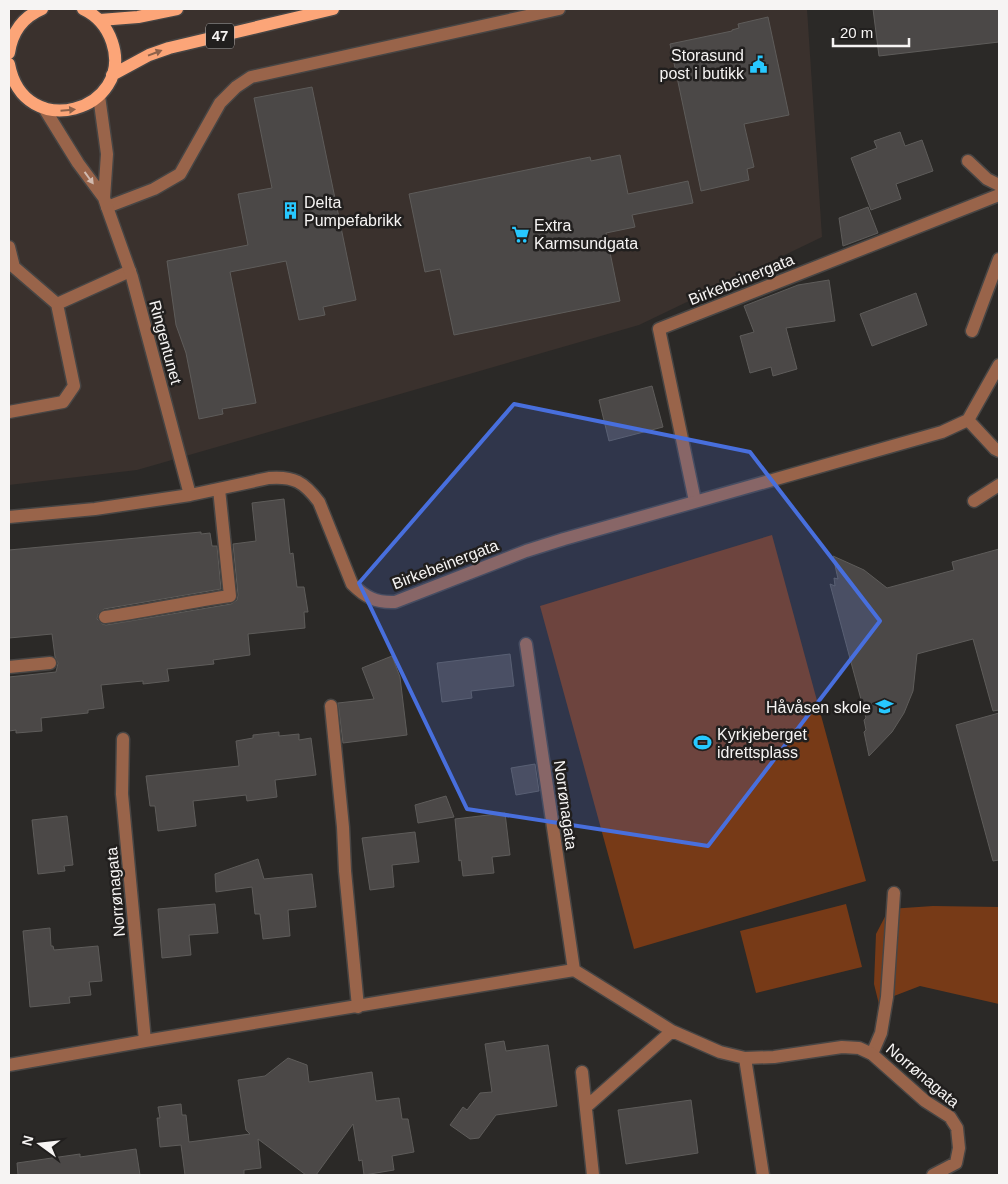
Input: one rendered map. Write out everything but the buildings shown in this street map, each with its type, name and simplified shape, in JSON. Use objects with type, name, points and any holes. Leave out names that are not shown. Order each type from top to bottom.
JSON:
[{"type":"main road","points":[[9,46],[23,15],[42,9]]},
{"type":"main road","name":"47","points":[[22,94],[44,108],[54,110],[76,109],[88,104],[99,96],[107,86],[115,64],[115,52],[108,30],[100,20],[83,9]]},
{"type":"main road","points":[[100,20],[138,17],[177,9]]},
{"type":"main road","name":"47","points":[[112,75],[149,55],[169,48],[333,9]]},
{"type":"main road","points":[[9,64],[16,84],[22,94]]},
{"type":"main road","points":[[9,94],[22,94]]},
{"type":"street","points":[[106,203],[154,189],[180,174],[220,103],[236,87],[251,77],[559,9]]},
{"type":"street","name":"Ringentunet","points":[[99,96],[107,154],[106,203]]},
{"type":"street","name":"Ringentunet","points":[[44,108],[78,163],[106,203],[130,271],[190,495]]},
{"type":"street","points":[[968,161],[987,178],[999,185]]},
{"type":"street","name":"Birkebeinergata","points":[[695,501],[659,329],[999,195]]},
{"type":"street","points":[[9,247],[14,267],[57,304],[74,386],[63,402],[9,412]]},
{"type":"street","points":[[972,331],[999,259]]},
{"type":"street","points":[[57,304],[130,271]]},
{"type":"street","points":[[999,365],[968,420],[999,451]]},
{"type":"street","name":"Birkebeinergata","points":[[219,490],[269,478],[282,477],[296,480],[311,492],[323,510],[352,584],[361,594],[372,600],[385,603],[409,598],[535,548],[942,432],[968,420]]},
{"type":"street","points":[[974,501],[999,485]]},
{"type":"street","points":[[9,517],[95,509],[219,490],[230,596],[183,602],[158,609],[105,617]]},
{"type":"street","name":"Norrønagata","points":[[526,644],[574,970],[672,1031],[720,1052],[745,1058],[774,1057],[842,1047],[859,1048],[872,1054],[925,1101],[950,1117],[957,1128],[959,1148],[956,1163],[933,1175]]},
{"type":"street","points":[[9,667],[50,663]]},
{"type":"street","points":[[331,706],[358,1007]]},
{"type":"street","name":"Norrønagata","points":[[123,739],[122,794],[145,1041]]},
{"type":"street","points":[[872,1054],[881,1033],[887,997],[894,893]]},
{"type":"street","points":[[9,1065],[574,970]]},
{"type":"street","points":[[586,1106],[672,1031]]},
{"type":"street","points":[[745,1058],[764,1174]]},
{"type":"street","points":[[582,1072],[593,1175]]},
{"type":"highlighted area","points":[[514,404],[750,452],[880,621],[708,846],[467,809],[359,583]]},
{"type":"shaded area","points":[[9,9],[807,9],[822,237],[639,325],[137,470],[9,485]]},
{"type":"shaded area","name":"Kyrkjeberget idrettsplass","points":[[772,535],[866,881],[634,949],[540,606]]},
{"type":"shaded area","points":[[846,904],[862,967],[756,993],[740,931]]},
{"type":"shaded area","points":[[933,906],[999,907],[999,1004],[920,986],[894,996],[884,1025],[874,984],[876,934],[889,909]]},
{"type":"place","name":"Storasund post i butikk","points":[[758,64]]},
{"type":"place","name":"Delta Pumpefabrikk","points":[[290,211]]},
{"type":"place","name":"Extra Karmsundgata","points":[[520,234]]},
{"type":"place","name":"Håvåsen skole","points":[[885,707]]},
{"type":"place","name":"Kyrkjeberget idrettsplass","points":[[703,743]]}]
